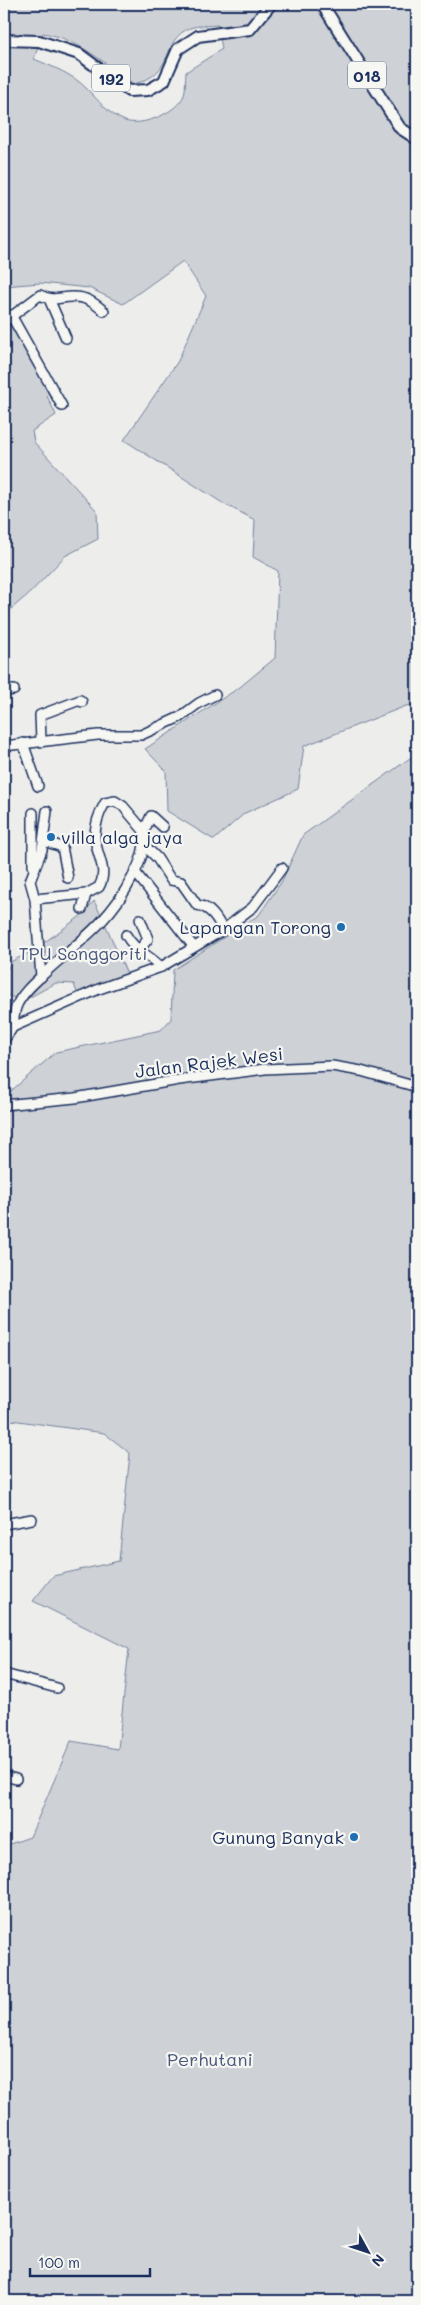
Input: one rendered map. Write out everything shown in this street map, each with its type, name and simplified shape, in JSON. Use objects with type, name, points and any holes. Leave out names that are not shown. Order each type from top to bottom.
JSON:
[{"type":"main road","name":"192","points":[[4,40],[39,41],[79,54],[129,91],[148,90],[164,81],[178,49],[198,36],[250,29],[271,4]]},
{"type":"main road","name":"018","points":[[322,4],[400,128],[417,139]]},
{"type":"street","points":[[4,322],[11,315],[40,296],[50,300],[74,296],[85,298],[104,311]]},
{"type":"street","points":[[50,300],[66,338]]},
{"type":"street","points":[[11,315],[62,406]]},
{"type":"street","points":[[4,691],[14,690]]},
{"type":"street","points":[[4,746],[41,740],[98,735],[141,735],[180,717],[199,702],[215,695]]},
{"type":"street","points":[[41,740],[40,715],[70,702],[80,700],[82,702]]},
{"type":"street","points":[[23,743],[38,786]]},
{"type":"street","points":[[35,899],[86,894],[94,891],[102,881],[104,870],[95,836],[105,803],[110,800],[119,803],[144,831]]},
{"type":"street","points":[[41,977],[35,899],[30,881],[44,841],[47,810]]},
{"type":"street","points":[[33,813],[33,872]]},
{"type":"street","points":[[13,1028],[16,1006],[20,1000],[41,977],[112,912],[122,899],[141,863],[144,831],[151,816],[163,827]]},
{"type":"street","points":[[44,841],[62,847],[68,878]]},
{"type":"street","points":[[144,845],[157,858],[172,880],[181,882],[197,905],[206,907],[211,911],[223,930]]},
{"type":"street","points":[[4,1040],[13,1028],[99,989],[160,967],[223,930],[253,907],[282,868]]},
{"type":"street","points":[[136,872],[166,915],[193,946]]},
{"type":"street","points":[[82,909],[86,894]]},
{"type":"street","points":[[139,950],[148,939],[140,919]]},
{"type":"street","points":[[126,935],[134,948],[160,967]]},
{"type":"street","name":"Jalan Rajek Wesi","points":[[4,1105],[75,1098],[179,1080],[265,1069],[332,1066],[417,1087]]},
{"type":"street","points":[[4,1524],[32,1519]]},
{"type":"street","points":[[4,1674],[57,1688]]},
{"type":"street","points":[[4,1776],[16,1779]]},
{"type":"green space","points":[[4,4],[417,4],[417,704],[406,706],[304,746],[298,789],[245,813],[214,840],[167,811],[166,771],[145,749],[240,687],[275,658],[278,571],[253,557],[255,520],[224,504],[124,440],[178,361],[206,296],[183,261],[123,304],[89,288],[40,283],[4,286]],"holes":[[[218,25],[222,49],[186,72],[184,95],[174,108],[158,117],[140,122],[125,121],[119,118],[75,79],[34,59],[43,33],[56,36],[80,46],[134,84],[148,79],[157,72],[163,65],[175,40],[181,33],[190,28]]]},
{"type":"green space","points":[[9,322],[12,323],[49,394],[47,396],[56,415],[32,431],[34,442],[97,511],[98,539],[65,556],[31,592],[4,615],[4,327]]},
{"type":"green space","name":"Perhutani","points":[[417,753],[417,2301],[4,2301],[4,1846],[30,1837],[71,1741],[118,1749],[129,1649],[33,1601],[53,1576],[119,1561],[130,1453],[104,1433],[4,1419],[4,1097],[56,1052],[161,1030],[171,1019],[173,970],[259,915],[282,881],[303,835]]},
{"type":"green space","name":"TPU Songgoriti","points":[[94,901],[128,976],[78,996],[74,984],[56,983],[23,1001],[4,994],[4,975],[12,961],[31,952],[82,915]]},
{"type":"place","name":"villa alga jaya","points":[[51,837]]},
{"type":"place","name":"Lapangan Torong","points":[[341,927]]},
{"type":"place","name":"Gunung Banyak","points":[[354,1837]]}]
